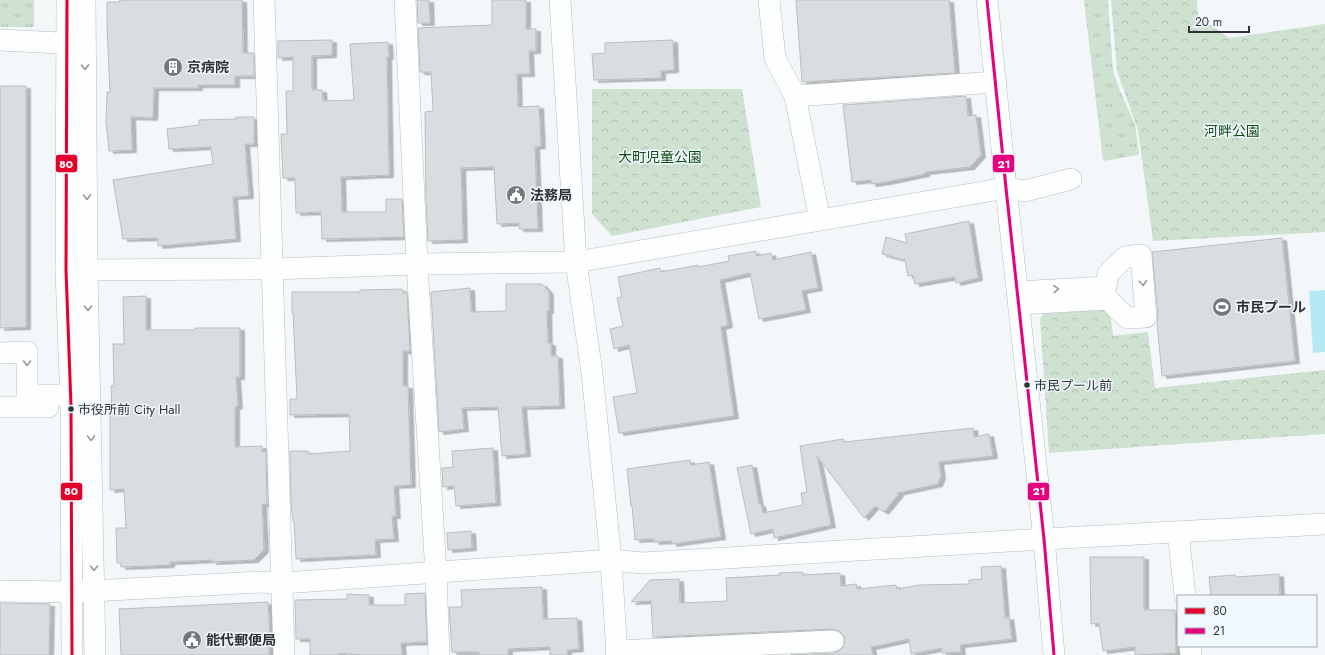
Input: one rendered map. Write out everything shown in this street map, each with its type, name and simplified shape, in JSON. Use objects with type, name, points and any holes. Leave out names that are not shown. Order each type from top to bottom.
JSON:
[{"type":"street","points":[[67,0],[76,43],[87,269],[95,655]]},
{"type":"street","points":[[72,655],[70,342],[66,270],[76,43],[85,0]]},
{"type":"street","points":[[264,0],[284,655]]},
{"type":"street","points":[[405,0],[417,264],[436,573],[439,655]]},
{"type":"street","points":[[560,0],[576,262],[592,373],[611,560],[616,653],[833,641]]},
{"type":"street","points":[[769,0],[775,58],[794,96],[820,220]]},
{"type":"street","points":[[987,0],[1044,539],[1054,655]]},
{"type":"street","points":[[0,40],[76,43]]},
{"type":"street","points":[[794,96],[996,82]]},
{"type":"street","points":[[66,270],[273,269],[417,264],[576,262],[1006,188],[1025,191],[1071,179]]},
{"type":"street","points":[[1141,255],[1146,317],[1128,318],[1108,299],[1018,298],[1106,287],[1108,274],[1125,257],[1141,255]]},
{"type":"street","points":[[0,353],[28,352],[27,395],[70,401]]},
{"type":"street","points":[[0,407],[70,401]]},
{"type":"street","points":[[0,591],[72,592],[260,582],[283,583],[611,560],[642,563],[1325,524]]},
{"type":"street","points":[[1178,532],[1185,595]]},
{"type":"green space","points":[[0,0],[34,0],[34,27],[0,27]]},
{"type":"green space","points":[[1084,0],[1108,0],[1113,70],[1120,91],[1135,124],[1139,155],[1103,161]]},
{"type":"green space","name":"河畔公園","points":[[1111,0],[1197,0],[1198,16],[1229,38],[1325,24],[1325,232],[1153,241],[1138,130],[1117,71]]},
{"type":"green space","name":"大町児童公園","points":[[592,89],[742,89],[761,207],[612,236],[592,214]]},
{"type":"green space","points":[[1109,303],[1113,336],[1148,332],[1155,388],[1325,370],[1325,434],[1049,453],[1040,319],[1045,310]]},
{"type":"water","name":"市民プール","points":[[1325,290],[1325,352],[1313,353],[1309,291]]},
{"type":"building","points":[[119,0],[242,0],[243,53],[254,53],[254,76],[235,76],[235,85],[198,85],[198,88],[154,88],[153,118],[131,117],[132,150],[109,151],[106,122],[107,92],[110,92],[107,2],[120,2]]},
{"type":"building","points":[[417,0],[429,0],[430,23],[418,23]]},
{"type":"building","points":[[492,0],[526,0],[526,29],[536,29],[536,51],[529,51],[530,74],[517,74],[518,107],[539,106],[541,146],[535,147],[538,229],[519,229],[519,223],[497,224],[494,167],[461,168],[463,240],[428,241],[425,112],[433,111],[431,72],[420,72],[418,28],[492,25]]},
{"type":"building","points":[[796,0],[949,0],[955,73],[802,82]]},
{"type":"building","points":[[332,40],[332,55],[312,56],[312,90],[322,90],[323,101],[354,100],[350,44],[388,42],[389,175],[341,177],[342,212],[386,212],[386,199],[402,199],[404,237],[322,239],[321,212],[296,213],[295,178],[283,178],[281,134],[287,134],[286,91],[293,91],[293,57],[278,58],[278,41]]},
{"type":"building","points":[[673,40],[674,70],[661,71],[661,78],[594,80],[592,54],[605,53],[605,43]]},
{"type":"building","points":[[0,86],[26,86],[26,327],[0,328]]},
{"type":"building","points":[[966,96],[968,116],[976,115],[981,155],[970,167],[925,172],[925,174],[871,184],[871,180],[852,182],[843,105]]},
{"type":"building","points":[[236,117],[254,117],[254,144],[245,144],[249,196],[233,197],[236,239],[158,246],[158,238],[123,239],[113,180],[213,164],[211,147],[169,149],[167,129],[199,125],[199,120],[236,119]]},
{"type":"building","points":[[969,221],[978,278],[956,283],[955,277],[915,284],[913,275],[908,276],[905,260],[882,254],[886,237],[907,243],[905,234]]},
{"type":"building","name":"市民プール","points":[[1282,238],[1295,361],[1162,376],[1152,252]]},
{"type":"building","points":[[756,251],[756,256],[771,253],[773,260],[811,252],[818,288],[802,291],[806,310],[759,319],[750,273],[720,280],[728,325],[721,327],[734,416],[619,433],[613,397],[637,393],[629,345],[614,349],[610,329],[623,326],[617,298],[622,297],[618,277],[660,268],[661,272],[698,265],[698,267],[729,261],[728,256]]},
{"type":"building","points":[[506,284],[542,284],[549,292],[549,311],[547,311],[548,343],[551,343],[551,356],[558,356],[560,406],[522,407],[526,454],[502,456],[498,407],[462,408],[464,429],[439,432],[431,292],[470,288],[471,312],[506,311]]},
{"type":"building","points":[[402,289],[403,293],[407,293],[410,351],[403,351],[403,386],[408,386],[411,485],[394,486],[396,516],[392,516],[394,539],[375,540],[376,555],[296,559],[294,521],[291,504],[290,451],[308,451],[308,454],[350,451],[349,414],[290,415],[290,399],[297,399],[292,292],[360,292],[360,290]]},
{"type":"building","points":[[146,296],[146,330],[240,328],[240,377],[236,377],[238,406],[235,407],[235,447],[262,446],[262,452],[266,452],[267,504],[262,504],[264,550],[254,560],[170,562],[170,565],[121,567],[121,563],[117,563],[116,528],[126,528],[124,489],[110,490],[110,414],[112,414],[111,386],[114,386],[113,344],[124,344],[123,297]]},
{"type":"building","points":[[973,428],[974,437],[989,434],[993,456],[939,462],[941,476],[938,484],[897,493],[899,494],[884,512],[875,506],[864,518],[817,456],[831,525],[774,538],[773,529],[751,534],[737,468],[752,465],[759,504],[761,504],[763,513],[803,505],[801,493],[807,492],[800,446],[843,439],[844,442]]},
{"type":"building","points":[[493,448],[496,503],[456,506],[454,486],[443,487],[442,468],[453,467],[452,451]]},
{"type":"building","points":[[690,460],[691,465],[709,462],[721,537],[672,544],[672,541],[654,542],[654,539],[635,540],[627,469]]},
{"type":"building","points":[[471,531],[472,548],[448,550],[447,533]]},
{"type":"building","points":[[1090,557],[1144,557],[1144,610],[1175,610],[1176,653],[1135,655],[1135,647],[1103,651],[1099,623],[1091,624]]},
{"type":"building","points":[[1001,566],[1005,618],[1009,617],[1012,639],[960,645],[961,652],[942,653],[942,648],[911,654],[909,639],[871,647],[873,655],[790,655],[834,653],[839,651],[844,646],[845,640],[839,631],[832,629],[653,637],[651,601],[631,602],[650,580],[679,579],[680,603],[727,601],[726,578],[780,575],[779,573],[803,572],[803,575],[840,573],[841,586],[856,584],[857,589],[896,585],[897,589],[919,585],[969,584],[969,580],[982,579],[981,567]]},
{"type":"building","points":[[1279,574],[1280,595],[1211,595],[1209,577],[1235,575],[1236,577]]},
{"type":"building","points":[[542,587],[543,619],[577,618],[579,649],[567,650],[567,655],[550,655],[550,647],[508,649],[508,655],[479,655],[479,652],[452,652],[449,607],[462,607],[461,590]]},
{"type":"building","points":[[425,593],[427,642],[401,643],[402,655],[361,655],[339,653],[339,655],[310,655],[310,639],[296,639],[295,600],[347,599],[347,594],[369,595],[369,605],[405,605],[405,594]]},
{"type":"building","points":[[268,602],[270,640],[269,655],[121,655],[119,609]]},
{"type":"building","points":[[0,603],[50,604],[49,655],[0,655]]},
{"type":"transit line","name":"80","points":[[67,0],[66,270],[71,406],[72,655]]},
{"type":"transit line","name":"21","points":[[987,0],[1044,539],[1054,655]]},
{"type":"place","name":"京病院","points":[[173,67]]},
{"type":"place","name":"法務局","points":[[516,195]]},
{"type":"place","name":"市民プール","points":[[1222,307]]},
{"type":"place","name":"市民プール前","points":[[1027,385]]},
{"type":"place","name":"市役所前 City Hall","points":[[71,409]]},
{"type":"place","name":"能代郵便局","points":[[192,640]]}]
